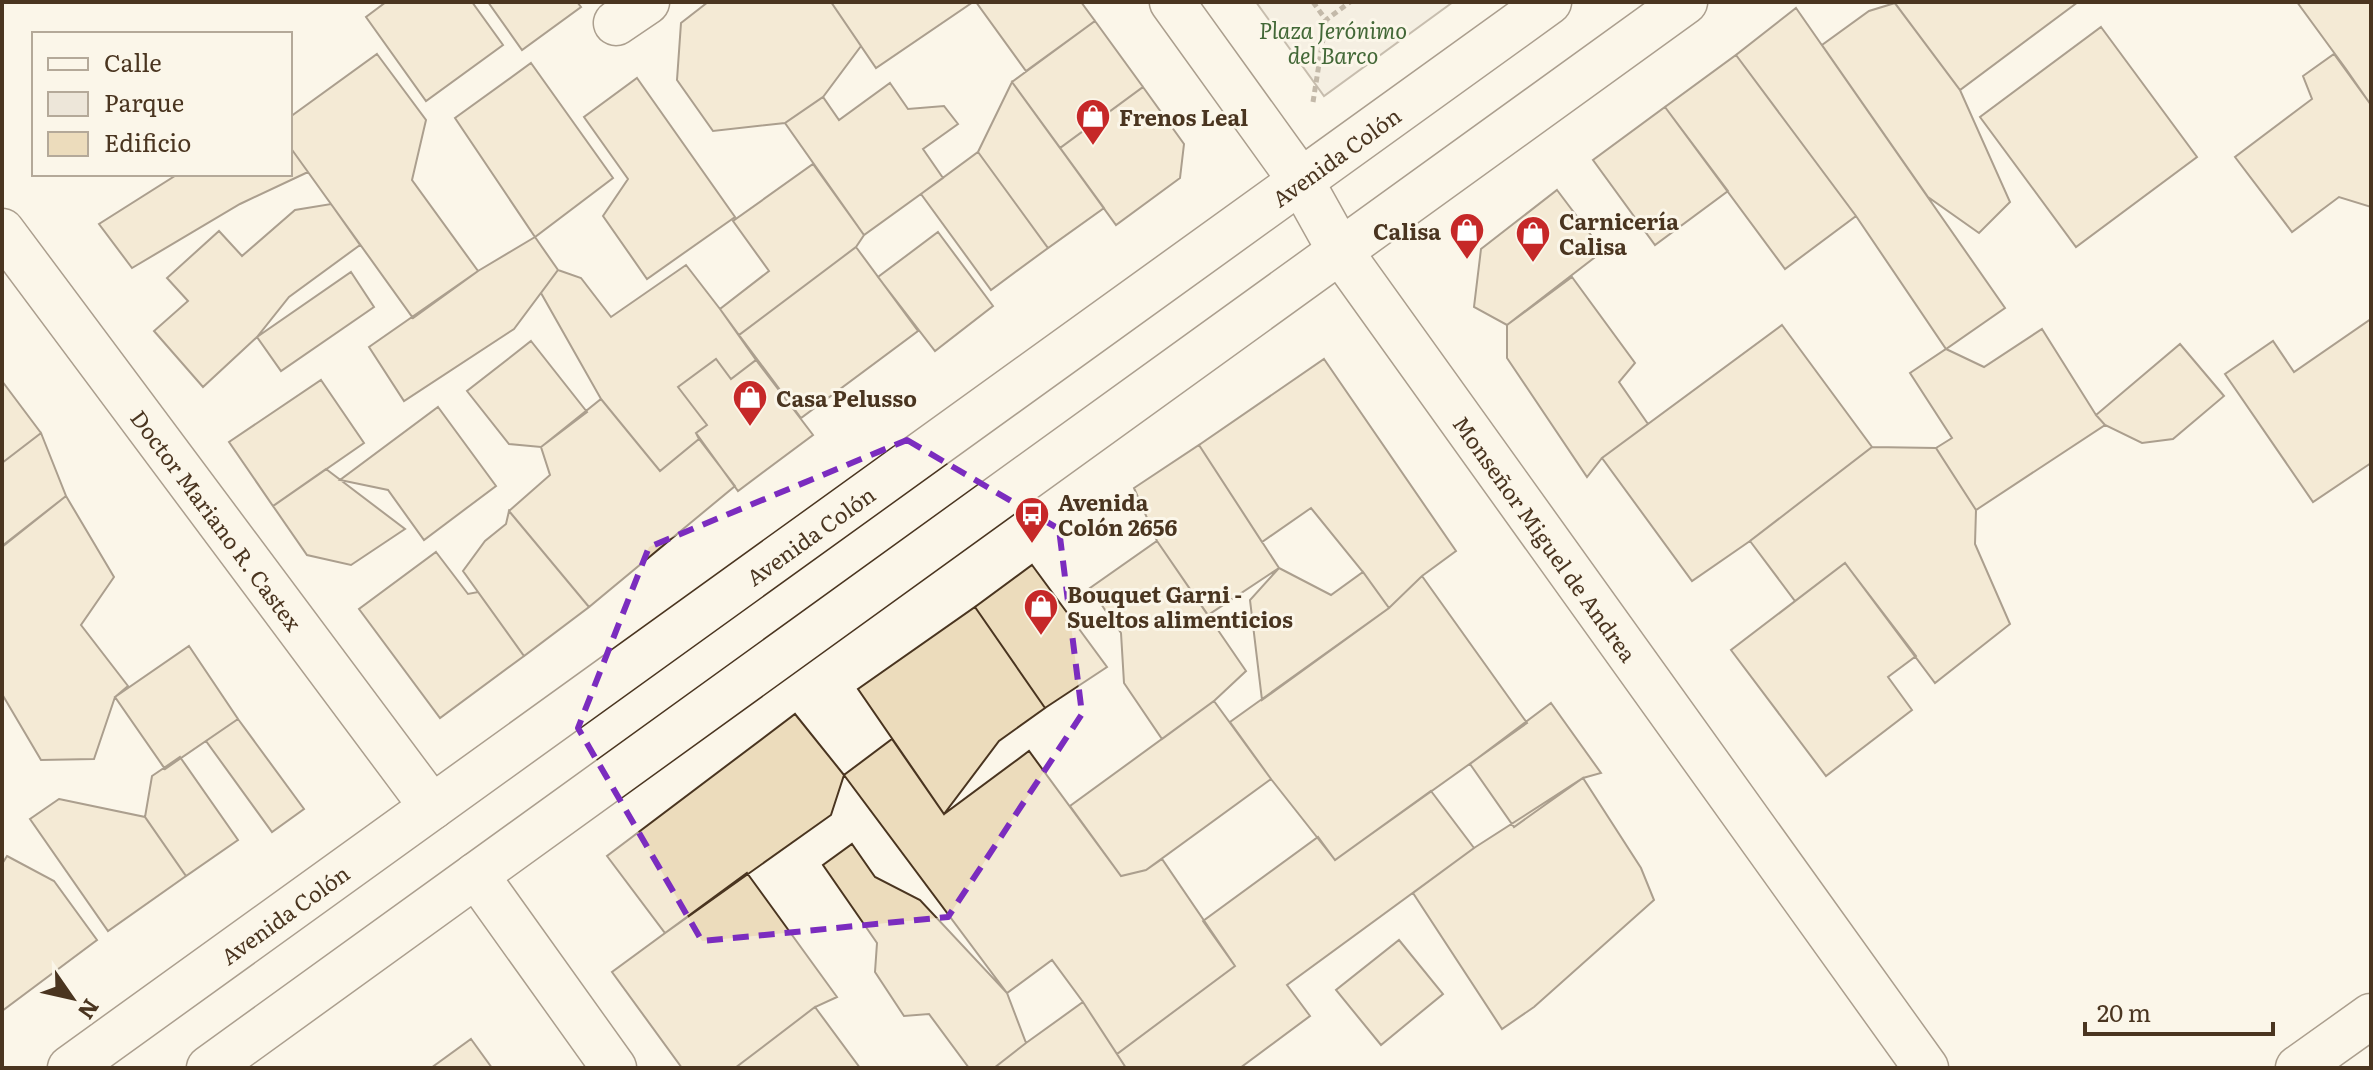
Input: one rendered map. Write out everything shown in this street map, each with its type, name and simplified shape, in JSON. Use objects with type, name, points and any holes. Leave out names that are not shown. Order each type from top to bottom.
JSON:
[{"type":"main road","name":"Monseñor Miguel de Andrea","points":[[1172,2],[1301,181],[1340,251],[1926,1068]]},
{"type":"main road","name":"Avenida Colón","points":[[70,1068],[1549,2]]},
{"type":"main road","points":[[209,1068],[1685,2]]},
{"type":"main road","name":"Doctor Mariano R. Castex","points":[[2,231],[432,807]]},
{"type":"main road","points":[[476,875],[614,1068]]},
{"type":"main road","points":[[2298,1068],[2371,1016]]},
{"type":"path","points":[[1313,2],[1326,20],[1350,2]]},
{"type":"highlighted area","points":[[907,440],[1059,529],[1082,714],[948,917],[702,941],[578,728],[649,547]]},
{"type":"green space","name":"Plaza Jerónimo del Barco","points":[[1256,2],[1453,2],[1324,96]]},
{"type":"building","points":[[386,2],[472,2],[503,45],[426,101],[366,17]]},
{"type":"building","points":[[488,2],[577,2],[581,7],[522,50]]},
{"type":"building","points":[[708,2],[831,2],[861,46],[823,97],[785,123],[713,131],[677,80],[681,23]]},
{"type":"building","points":[[831,2],[973,2],[876,68]]},
{"type":"building","points":[[976,2],[1081,2],[1095,21],[1026,71]]},
{"type":"building","points":[[1894,2],[2078,2],[1960,90]]},
{"type":"building","points":[[2297,2],[2371,2],[2371,105],[2346,69]]},
{"type":"building","points":[[1895,3],[1960,90],[2010,202],[1979,233],[1928,197],[1822,45],[1869,11]]},
{"type":"building","points":[[1796,8],[2005,308],[1946,349],[1856,216],[1736,55]]},
{"type":"building","points":[[1095,21],[1143,87],[1060,148],[1012,82]]},
{"type":"building","points":[[2101,27],[2197,157],[2076,247],[1980,117]]},
{"type":"building","points":[[377,54],[426,120],[412,180],[478,271],[413,318],[292,150],[292,116]]},
{"type":"building","points":[[2334,54],[2371,105],[2371,207],[2339,197],[2292,232],[2235,157],[2312,99],[2303,76]]},
{"type":"building","points":[[1736,55],[1856,216],[1785,269],[1665,107]]},
{"type":"building","points":[[531,63],[613,178],[535,237],[455,118]]},
{"type":"building","points":[[637,78],[735,217],[647,279],[603,216],[628,179],[584,117]]},
{"type":"building","points":[[1012,82],[1104,208],[1048,248],[978,152]]},
{"type":"building","points":[[890,83],[908,109],[944,106],[958,124],[923,149],[943,178],[864,235],[785,123],[823,97],[839,120]]},
{"type":"building","points":[[1143,87],[1184,144],[1180,178],[1116,225],[1060,148]]},
{"type":"building","points":[[1665,107],[1728,191],[1655,245],[1593,160]]},
{"type":"building","points":[[292,150],[308,172],[240,204],[132,268],[99,224],[175,176],[292,176]]},
{"type":"building","points":[[978,152],[1048,248],[991,290],[921,194]]},
{"type":"building","points":[[813,164],[864,235],[856,247],[739,335],[720,309],[769,271],[733,221]]},
{"type":"building","name":"Carnicería Calisa","points":[[1557,190],[1603,251],[1507,325],[1474,307],[1481,249]]},
{"type":"building","points":[[331,204],[360,245],[289,297],[257,337],[203,387],[154,331],[188,301],[167,278],[219,231],[242,256],[295,210]]},
{"type":"building","points":[[938,232],[993,306],[935,351],[878,277]]},
{"type":"building","points":[[535,237],[558,270],[514,329],[404,401],[369,347],[478,271]]},
{"type":"building","points":[[856,247],[918,331],[801,418],[739,335]]},
{"type":"building","points":[[686,265],[756,360],[731,379],[716,359],[678,387],[707,425],[696,433],[699,439],[660,471],[601,399],[541,293],[558,270],[581,278],[611,317]]},
{"type":"building","points":[[351,272],[374,307],[281,371],[257,337]]},
{"type":"building","points":[[1572,277],[1635,363],[1619,382],[1648,424],[1602,458],[1587,477],[1507,358],[1507,325]]},
{"type":"building","points":[[2371,319],[2371,463],[2313,502],[2225,374],[2273,341],[2294,372]]},
{"type":"building","points":[[1782,325],[1872,447],[1750,541],[1692,581],[1602,458]]},
{"type":"building","points":[[2042,329],[2105,425],[1976,510],[1936,448],[1952,438],[1910,373],[1946,349],[1984,367]]},
{"type":"building","points":[[531,341],[587,412],[541,447],[509,444],[467,391]]},
{"type":"building","points":[[2180,344],[2224,396],[2173,439],[2142,443],[2105,425],[2096,415]]},
{"type":"building","points":[[716,359],[731,379],[756,360],[813,435],[738,491],[696,433],[707,425],[678,387]]},
{"type":"building","points":[[1324,359],[1456,551],[1422,576],[1389,608],[1311,508],[1262,542],[1199,445]]},
{"type":"building","points":[[321,380],[364,443],[273,506],[229,442]]},
{"type":"building","points":[[2,381],[41,433],[2,463]]},
{"type":"building","points":[[601,399],[660,471],[699,439],[735,486],[589,607],[509,511],[550,475],[541,447]]},
{"type":"building","points":[[438,407],[496,486],[424,540],[388,490],[340,480]]},
{"type":"building","points":[[41,433],[66,496],[2,546],[2,463]]},
{"type":"building","points":[[1199,445],[1279,568],[1208,615],[1157,541],[1134,488]]},
{"type":"building","points":[[1872,447],[1936,448],[1976,510],[1975,544],[2010,624],[1935,683],[1845,563],[1795,601],[1750,541]]},
{"type":"building","points":[[326,469],[405,529],[351,565],[307,555],[273,506]]},
{"type":"building","points":[[66,496],[114,577],[81,625],[128,686],[115,697],[94,759],[41,760],[2,694],[2,547]]},
{"type":"building","points":[[509,511],[589,607],[524,656],[463,571],[485,541],[506,524]]},
{"type":"building","points":[[1157,541],[1246,671],[1214,701],[1162,739],[1124,683],[1121,633],[1090,588]]},
{"type":"building","points":[[436,552],[468,594],[478,592],[524,656],[440,718],[359,609]]},
{"type":"building","points":[[1845,563],[1916,656],[1888,677],[1912,710],[1826,776],[1731,650]]},
{"type":"building","name":"Bouquet Garni - Sueltos alimenticios","points":[[1032,565],[1107,667],[1045,708],[975,607]]},
{"type":"building","points":[[1279,568],[1331,595],[1363,572],[1389,608],[1262,700],[1250,600]]},
{"type":"building","points":[[1422,576],[1527,723],[1335,860],[1230,722],[1389,608]]},
{"type":"building","points":[[975,607],[1045,708],[999,741],[944,814],[858,689]]},
{"type":"building","points":[[189,646],[238,719],[165,769],[115,697]]},
{"type":"building","points":[[1214,701],[1271,779],[1146,870],[1121,876],[1070,806]]},
{"type":"building","points":[[1551,703],[1601,773],[1583,778],[1514,827],[1470,764]]},
{"type":"building","points":[[795,714],[844,775],[831,815],[665,933],[607,856]]},
{"type":"building","points":[[238,719],[304,809],[272,832],[206,741]]},
{"type":"building","points":[[892,739],[944,814],[1029,751],[1121,876],[1146,870],[1162,859],[1235,966],[1117,1054],[1052,960],[1007,993],[844,775]]},
{"type":"building","points":[[180,757],[238,840],[186,876],[145,817],[152,776]]},
{"type":"building","points":[[1583,778],[1641,868],[1654,900],[1534,1007],[1502,1029],[1413,893],[1474,848]]},
{"type":"building","points":[[1431,791],[1474,848],[1287,985],[1310,1016],[1240,1068],[1126,1068],[1117,1054],[1235,966],[1203,921],[1318,837],[1335,860]]},
{"type":"building","points":[[59,799],[145,817],[186,876],[108,931],[30,819]]},
{"type":"building","points":[[852,844],[875,877],[920,900],[1007,993],[1026,1043],[994,1068],[969,1068],[929,1014],[904,1016],[875,972],[877,943],[823,865]]},
{"type":"building","points":[[7,856],[54,881],[97,940],[2,1011],[2,864]]},
{"type":"building","points":[[747,873],[837,997],[815,1007],[735,1068],[682,1068],[612,972]]},
{"type":"building","points":[[1399,940],[1443,994],[1381,1045],[1336,990]]},
{"type":"building","points":[[1083,1002],[1126,1068],[994,1068],[1026,1043]]},
{"type":"building","points":[[815,1007],[860,1068],[735,1068]]},
{"type":"building","points":[[471,1039],[492,1068],[431,1068]]},
{"type":"place","name":"Frenos Leal","points":[[1093,147]]},
{"type":"place","name":"Calisa","points":[[1467,261]]},
{"type":"place","name":"Carnicería Calisa","points":[[1533,264]]},
{"type":"place","name":"Casa Pelusso","points":[[750,428]]},
{"type":"place","name":"Avenida Colón 2656","points":[[1032,545]]},
{"type":"place","name":"Bouquet Garni - Sueltos alimenticios","points":[[1041,637]]}]
